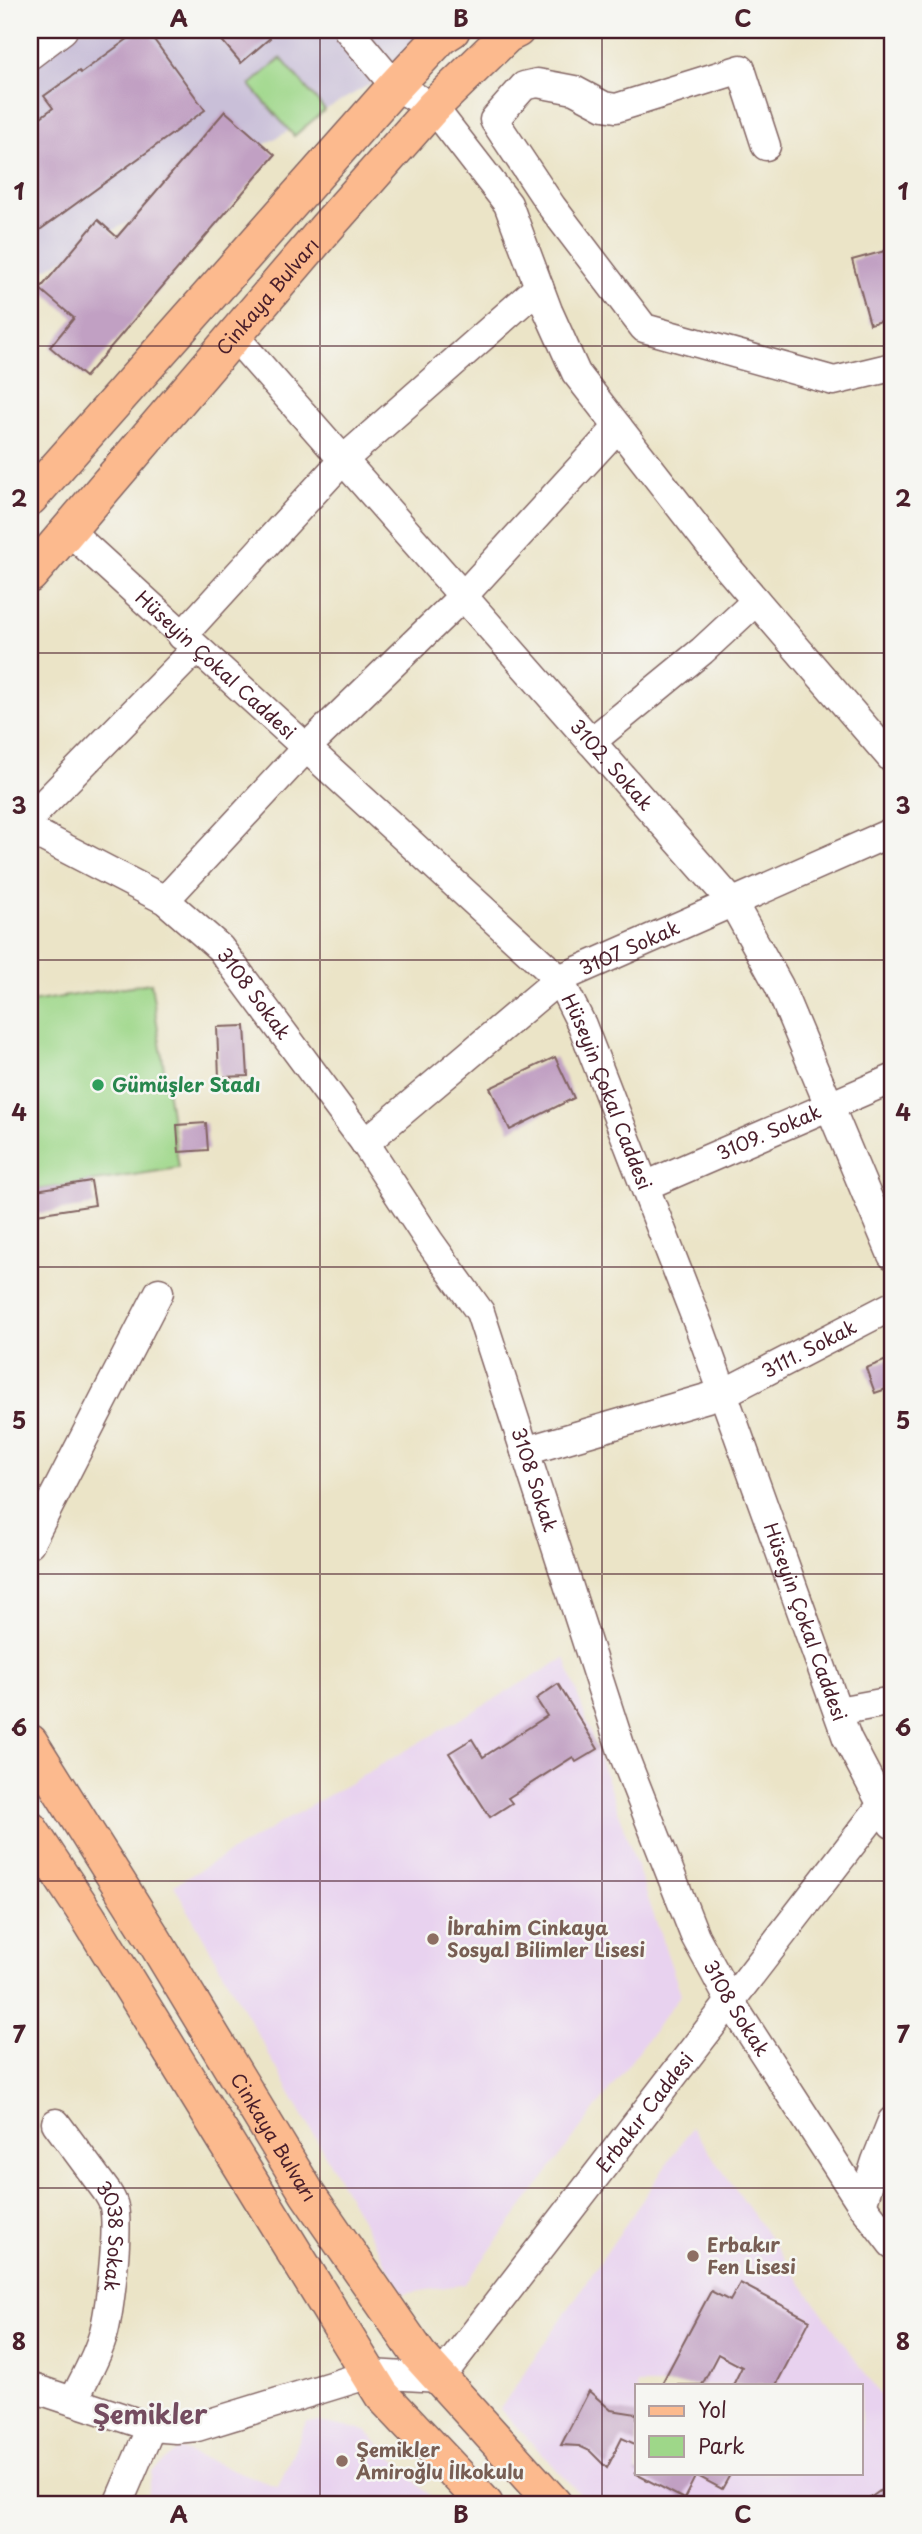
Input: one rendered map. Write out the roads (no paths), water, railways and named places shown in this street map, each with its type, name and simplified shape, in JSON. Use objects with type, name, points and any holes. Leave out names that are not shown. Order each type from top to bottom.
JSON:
[{"type":"main road","points":[[31,494],[395,86],[441,37],[452,30]]},
{"type":"main road","name":"Cinkaya Bulvarı","points":[[30,575],[433,107],[507,35],[517,30]]},
{"type":"main road","name":"Cinkaya Bulvarı","points":[[30,1742],[307,2193],[419,2356],[554,2504]]},
{"type":"main road","points":[[30,1829],[88,1917],[382,2395],[485,2504]]},
{"type":"street","points":[[30,55],[63,30]]},
{"type":"street","points":[[348,30],[395,86],[433,107],[508,204],[539,287],[576,373],[727,567],[892,759]]},
{"type":"street","points":[[766,146],[741,69],[616,108],[604,106],[574,90],[537,83],[524,86],[494,120],[552,206],[644,328],[834,381],[892,367]]},
{"type":"street","points":[[30,818],[189,642],[343,460],[539,287]]},
{"type":"street","name":"3102. Sokak","points":[[234,337],[733,903],[779,986],[892,1255]]},
{"type":"street","points":[[165,900],[306,748],[463,596],[618,427]]},
{"type":"street","name":"Hüseyin Çokal Caddesi","points":[[68,530],[559,979],[582,1025],[724,1393],[847,1738],[889,1807]]},
{"type":"street","points":[[592,742],[702,651],[756,601]]},
{"type":"street","name":"3108 Sokak","points":[[30,830],[165,900],[220,948],[365,1143],[429,1241],[480,1312],[621,1748],[695,1936],[730,2001],[862,2205],[892,2244]]},
{"type":"street","name":"3107 Sokak","points":[[365,1143],[559,979],[892,832]]},
{"type":"street","name":"3109. Sokak","points":[[645,1186],[892,1079]]},
{"type":"street","points":[[30,1543],[159,1292]]},
{"type":"street","name":"3111. Sokak","points":[[525,1451],[724,1393],[892,1306]]},
{"type":"street","points":[[838,1711],[892,1701]]},
{"type":"street","name":"Erbakır Caddesi","points":[[440,2378],[730,2001],[889,1807]]},
{"type":"street","points":[[862,2205],[892,2121]]},
{"type":"street","name":"3038 Sokak","points":[[56,2123],[107,2192],[113,2204],[115,2220],[104,2332],[96,2355],[73,2401]]},
{"type":"street","points":[[30,2387],[151,2427],[176,2429],[197,2427],[370,2374],[440,2378]]},
{"type":"street","points":[[118,2504],[151,2427]]},
{"type":"street","points":[[137,2504],[148,2466],[151,2427]]},
{"type":"place","name":"Gümüşler Stadı","points":[[98,1085]]},
{"type":"place","name":"İbrahim Cinkaya Sosyal Bilimler Lisesi","points":[[433,1939]]},
{"type":"place","name":"Erbakır Fen Lisesi","points":[[693,2256]]},
{"type":"place","name":"Şemikler Amiroğlu İlkokulu","points":[[342,2461]]},
{"type":"district","name":"Şemikler","points":[[150,2415]]}]
